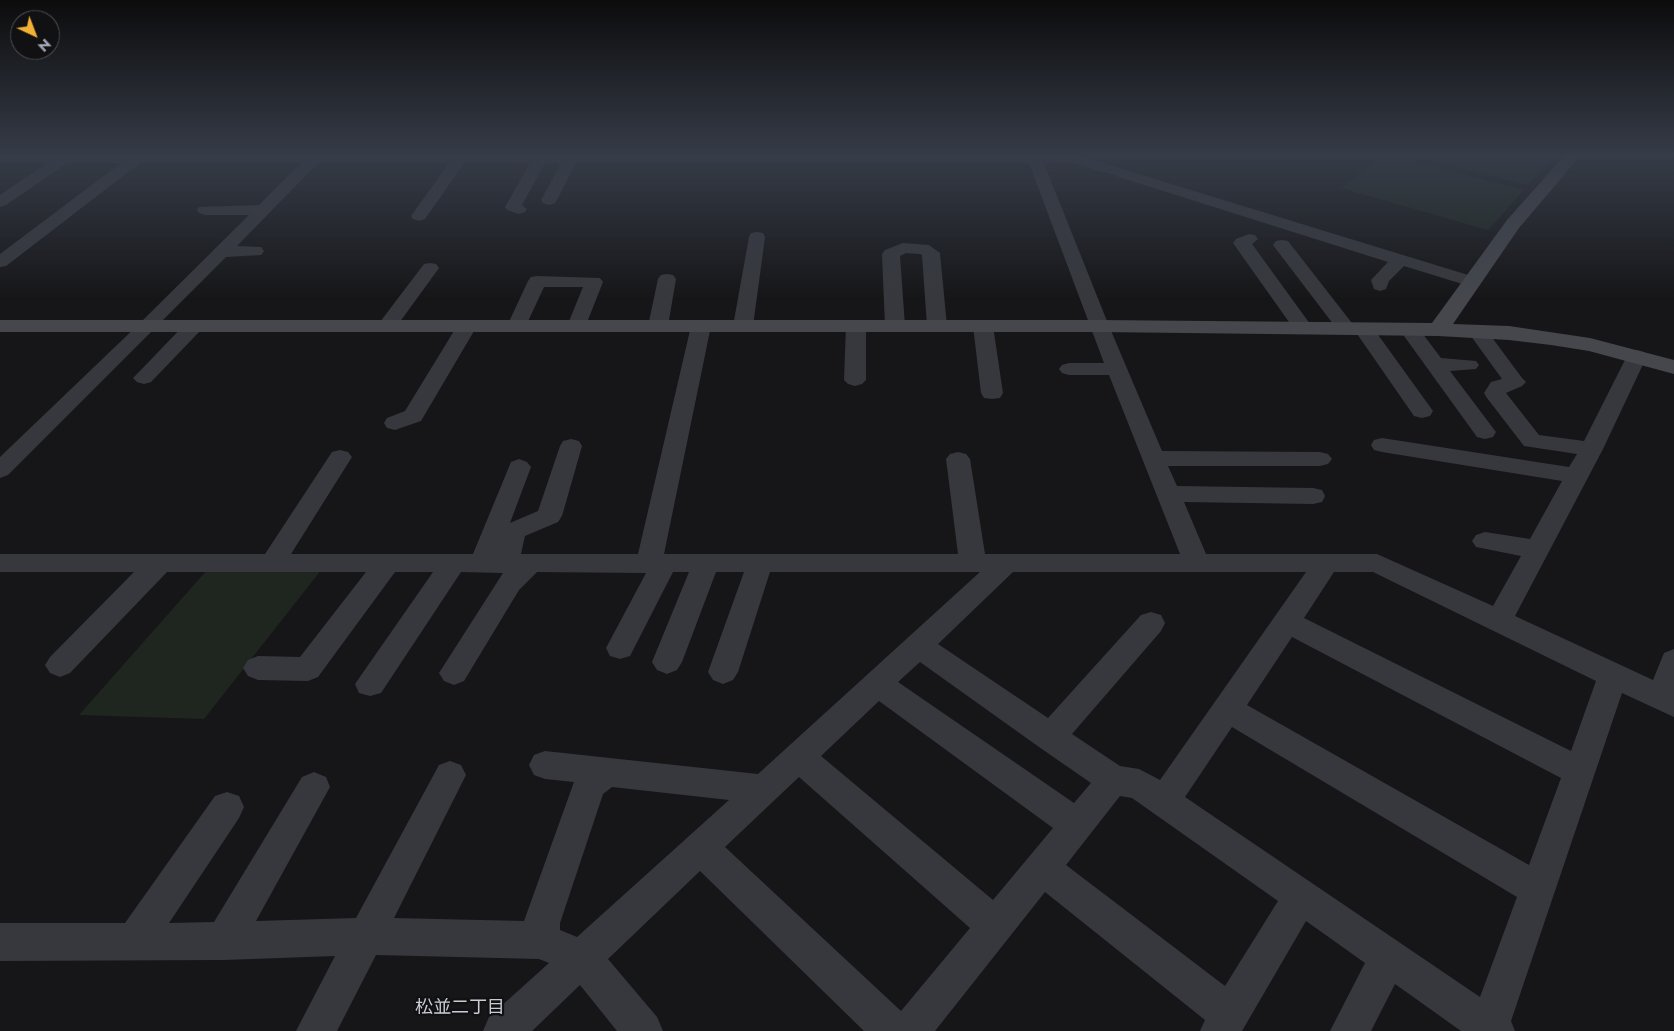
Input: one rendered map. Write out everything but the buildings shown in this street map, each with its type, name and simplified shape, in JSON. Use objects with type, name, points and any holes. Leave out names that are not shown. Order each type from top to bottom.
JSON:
[{"type":"street","points":[[0,262],[73,204]]},
{"type":"street","points":[[0,470],[270,204]]},
{"type":"street","points":[[419,216],[428,204]]},
{"type":"street","points":[[515,204],[513,207],[519,209]]},
{"type":"street","points":[[1053,204],[1099,326],[1197,563]]},
{"type":"street","points":[[1221,204],[1472,282]]},
{"type":"street","points":[[1438,330],[1513,224],[1530,204]]},
{"type":"street","points":[[204,210],[264,210]]},
{"type":"street","points":[[743,326],[758,237]]},
{"type":"street","points":[[1249,239],[1242,243],[1303,328]]},
{"type":"street","points":[[1282,245],[1356,329],[1422,411]]},
{"type":"street","points":[[895,326],[891,254],[903,248],[923,249],[931,253],[938,326]]},
{"type":"street","points":[[221,252],[256,251]]},
{"type":"street","points":[[1380,284],[1380,280],[1400,260]]},
{"type":"street","points":[[559,281],[567,262]]},
{"type":"street","points":[[387,326],[430,268]]},
{"type":"street","points":[[658,326],[667,279]]},
{"type":"street","points":[[517,326],[537,281],[594,282],[577,326]]},
{"type":"street","points":[[0,326],[1099,326],[1409,329],[1551,338],[1637,356],[1674,366]]},
{"type":"street","points":[[144,378],[194,326]]},
{"type":"street","points":[[395,423],[413,416],[467,326]]},
{"type":"street","points":[[620,648],[657,564],[701,326]]},
{"type":"street","points":[[855,380],[856,326]]},
{"type":"street","points":[[983,326],[992,393]]},
{"type":"street","points":[[1409,329],[1485,432]]},
{"type":"street","points":[[1478,332],[1515,382],[1499,387],[1495,394],[1532,441],[1591,448]]},
{"type":"street","points":[[1499,620],[1591,448],[1637,356]]},
{"type":"street","points":[[1436,364],[1469,365]]},
{"type":"street","points":[[1068,369],[1117,369]]},
{"type":"street","points":[[1382,445],[1576,476]]},
{"type":"street","points":[[505,564],[514,531],[549,516],[571,446]]},
{"type":"street","points":[[272,563],[340,457]]},
{"type":"street","points":[[1154,458],[1320,459]]},
{"type":"street","points":[[958,459],[973,564]]},
{"type":"street","points":[[454,673],[508,583],[505,564],[518,467]]},
{"type":"street","points":[[1168,494],[1313,496]]},
{"type":"street","points":[[1484,541],[1538,549]]},
{"type":"street","points":[[0,563],[1377,563],[1668,701],[1674,661]]},
{"type":"street","points":[[60,665],[160,563]]},
{"type":"street","points":[[258,668],[308,669],[388,563]]},
{"type":"street","points":[[1164,802],[1327,563]]},
{"type":"street","points":[[370,684],[453,564]]},
{"type":"street","points":[[667,662],[706,564]]},
{"type":"street","points":[[723,672],[760,564]]},
{"type":"street","points":[[504,1031],[1006,564]]},
{"type":"street","points":[[1287,622],[1579,771]]},
{"type":"street","points":[[1050,737],[1151,623]]},
{"type":"street","points":[[918,645],[1113,780],[1138,784],[1492,1029],[1537,889],[1613,676]]},
{"type":"street","points":[[877,683],[1077,825]]},
{"type":"street","points":[[1227,708],[1537,889]]},
{"type":"street","points":[[798,756],[995,926]]},
{"type":"street","points":[[545,766],[763,789]]},
{"type":"street","points":[[540,940],[542,923],[589,785],[606,772]]},
{"type":"street","points":[[316,1031],[450,775]]},
{"type":"street","points":[[910,1031],[1113,780]]},
{"type":"street","points":[[224,940],[314,787]]},
{"type":"street","points":[[135,941],[227,807]]},
{"type":"street","points":[[701,848],[893,1031]]},
{"type":"street","points":[[1042,868],[1225,1023],[1301,896]]},
{"type":"street","points":[[0,942],[224,940],[366,936],[540,940],[582,958],[643,1031]]},
{"type":"street","points":[[1350,1031],[1388,957]]},
{"type":"shaded area","points":[[1397,204],[1511,204],[1488,230]]},
{"type":"shaded area","points":[[322,569],[204,719],[79,715],[207,570]]},
{"type":"district","name":"松並二丁目","points":[[460,1009]]}]
